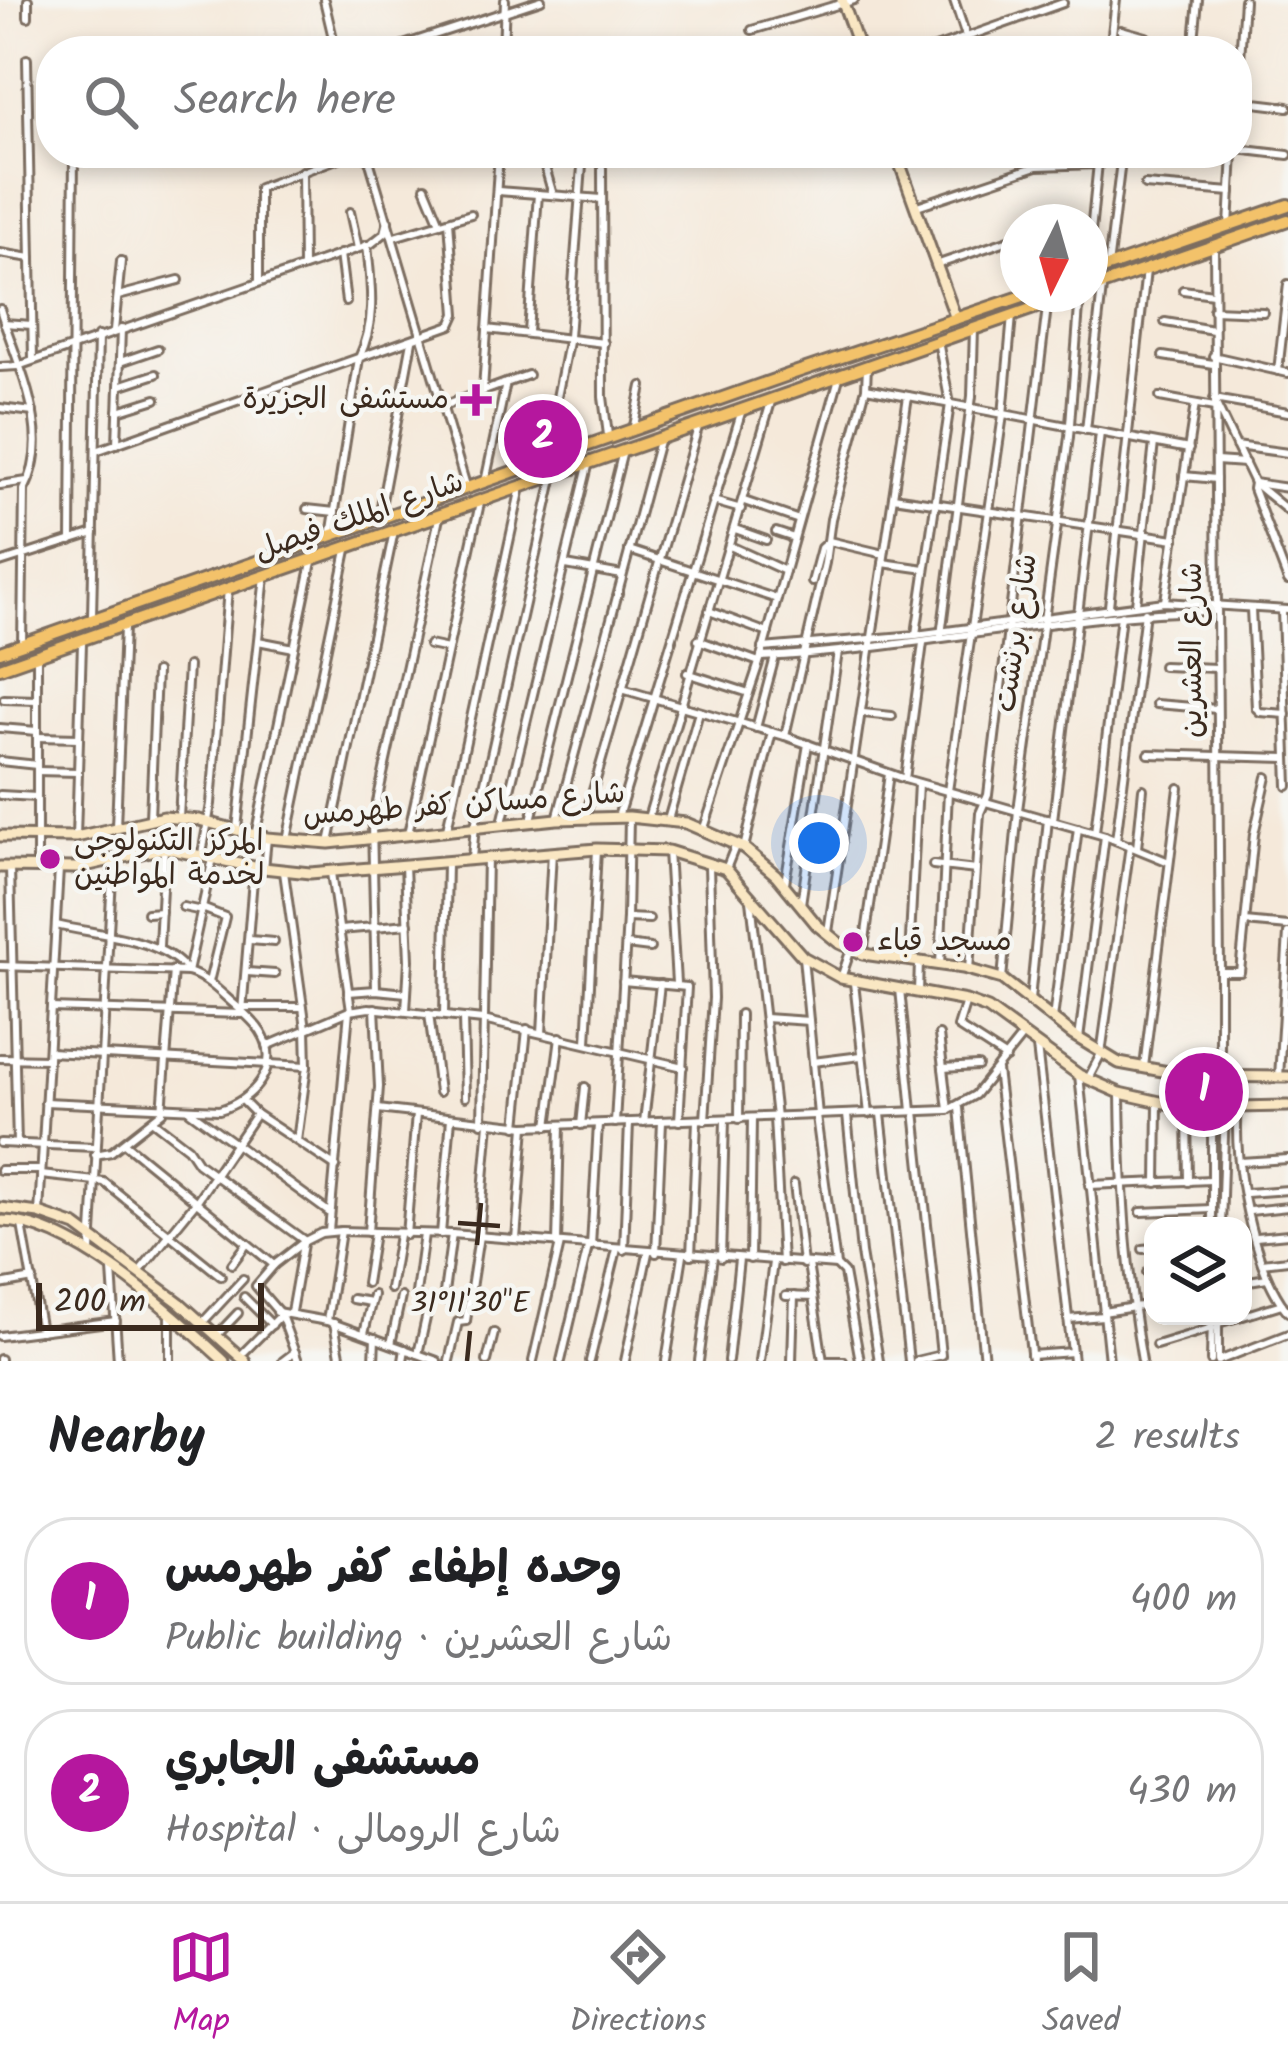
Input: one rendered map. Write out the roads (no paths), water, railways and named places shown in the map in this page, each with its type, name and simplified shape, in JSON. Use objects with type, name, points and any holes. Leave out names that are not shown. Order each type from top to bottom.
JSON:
[{"type":"main road","points":[[1108,267],[1288,206]]},
{"type":"main road","points":[[1108,282],[1288,220]]},
{"type":"main road","name":"شارع الملك فيصل","points":[[0,652],[1000,304]]},
{"type":"main road","name":"شارع الملك فيصل","points":[[0,668],[1023,312]]},
{"type":"main road","points":[[818,365],[814,374],[820,382]]},
{"type":"main road","points":[[791,374],[797,381],[795,391]]},
{"type":"main road","points":[[208,580],[208,588],[215,593]]},
{"type":"main road","points":[[185,588],[193,601]]},
{"type":"street","points":[[28,0],[28,17]]},
{"type":"street","points":[[324,0],[331,36]]},
{"type":"street","points":[[503,36],[505,0]]},
{"type":"street","points":[[428,36],[542,0]]},
{"type":"street","points":[[954,0],[966,35],[1064,4]]},
{"type":"street","points":[[1111,36],[1115,0]]},
{"type":"street","points":[[1194,36],[1198,0]]},
{"type":"street","points":[[1242,36],[1244,0]]},
{"type":"street","points":[[752,30],[846,1],[856,36]]},
{"type":"street","points":[[1121,30],[1142,36]]},
{"type":"street","points":[[27,58],[33,359]]},
{"type":"street","points":[[1252,103],[1288,107]]},
{"type":"street","points":[[1252,152],[1288,155]]},
{"type":"street","points":[[71,541],[74,168]]},
{"type":"street","points":[[259,281],[258,191],[262,185],[310,168]]},
{"type":"street","points":[[372,168],[394,237],[417,337],[468,489]]},
{"type":"street","points":[[483,390],[499,168]]},
{"type":"street","points":[[546,168],[554,195]]},
{"type":"street","points":[[544,462],[569,337],[582,168]]},
{"type":"street","points":[[602,168],[603,397],[608,439]]},
{"type":"street","points":[[902,168],[956,320]]},
{"type":"street","points":[[916,207],[1031,168]]},
{"type":"street","points":[[1094,204],[1098,168]]},
{"type":"street","points":[[1108,267],[1120,168]]},
{"type":"street","points":[[1229,226],[1233,168]]},
{"type":"street","points":[[302,171],[303,267]]},
{"type":"street","points":[[1145,185],[1231,192]]},
{"type":"street","points":[[96,452],[455,320],[444,222],[424,187]]},
{"type":"street","points":[[498,191],[602,199]]},
{"type":"street","points":[[529,332],[538,194]]},
{"type":"street","points":[[331,537],[358,358],[368,340],[372,316],[363,246],[350,212]]},
{"type":"street","points":[[394,237],[471,214]]},
{"type":"street","points":[[0,368],[18,366],[363,246],[382,237],[388,220]]},
{"type":"street","points":[[936,265],[1000,243]]},
{"type":"street","name":"شارع العشرين","points":[[1214,246],[1220,1077],[1214,1217]]},
{"type":"street","points":[[0,253],[31,258]]},
{"type":"street","points":[[340,254],[346,302]]},
{"type":"street","points":[[117,444],[122,261]]},
{"type":"street","points":[[1109,608],[1146,270]]},
{"type":"street","points":[[118,296],[179,280]]},
{"type":"street","points":[[1162,356],[1283,372],[1288,284]]},
{"type":"street","points":[[1183,290],[1213,294]]},
{"type":"street","points":[[0,309],[37,429],[31,481],[24,490],[22,645]]},
{"type":"street","points":[[1213,310],[1264,311]]},
{"type":"street","points":[[969,970],[980,813],[986,802],[1046,312]]},
{"type":"street","name":"شارع برنشت","points":[[1002,980],[1018,810],[1057,521],[1076,312]]},
{"type":"street","points":[[1085,431],[1094,312]]},
{"type":"street","points":[[940,965],[948,791],[1004,415],[1012,316]]},
{"type":"street","points":[[1165,322],[1213,330]]},
{"type":"street","points":[[2,323],[32,325]]},
{"type":"street","points":[[487,329],[604,343]]},
{"type":"street","points":[[941,636],[970,409],[974,329]]},
{"type":"street","points":[[92,620],[98,336]]},
{"type":"street","points":[[378,520],[417,337]]},
{"type":"street","points":[[905,779],[925,569],[950,404],[938,341]]},
{"type":"street","points":[[119,362],[158,350]]},
{"type":"street","points":[[785,736],[841,478],[866,388],[867,366]]},
{"type":"street","points":[[119,386],[156,374]]},
{"type":"street","points":[[442,406],[528,375]]},
{"type":"street","points":[[704,828],[768,633],[840,375]]},
{"type":"street","points":[[484,483],[506,382]]},
{"type":"street","points":[[633,430],[642,386]]},
{"type":"street","points":[[866,388],[1189,449]]},
{"type":"street","points":[[827,935],[908,396]]},
{"type":"street","points":[[1160,397],[1288,412]]},
{"type":"street","points":[[118,411],[157,399]]},
{"type":"street","points":[[648,818],[772,399]]},
{"type":"street","points":[[1214,403],[1254,483],[1288,511]]},
{"type":"street","points":[[1164,606],[1195,404]]},
{"type":"street","points":[[0,408],[33,412]]},
{"type":"street","points":[[616,1124],[627,918],[628,849],[623,817],[652,698],[742,409]]},
{"type":"street","points":[[585,818],[699,424]]},
{"type":"street","points":[[1030,1000],[1100,433]]},
{"type":"street","points":[[557,819],[660,438]]},
{"type":"street","points":[[1136,604],[1154,442]]},
{"type":"street","points":[[1236,446],[1288,452]]},
{"type":"street","points":[[531,820],[623,451]]},
{"type":"street","points":[[1216,460],[1244,463]]},
{"type":"street","points":[[502,823],[588,463]]},
{"type":"street","points":[[472,858],[554,475]]},
{"type":"street","points":[[1184,476],[1216,479]]},
{"type":"street","points":[[0,485],[31,481]]},
{"type":"street","points":[[1254,483],[1288,488]]},
{"type":"street","points":[[1254,483],[1288,581]]},
{"type":"street","points":[[447,829],[520,487]]},
{"type":"street","points":[[893,497],[1175,539]]},
{"type":"street","points":[[408,834],[480,500]]},
{"type":"street","points":[[713,501],[800,520]]},
{"type":"street","points":[[308,509],[335,512]]},
{"type":"street","points":[[376,990],[371,840],[440,515]]},
{"type":"street","points":[[735,529],[766,540]]},
{"type":"street","points":[[329,843],[394,531]]},
{"type":"street","points":[[776,532],[794,538]]},
{"type":"street","points":[[0,563],[94,533]]},
{"type":"street","points":[[829,541],[884,554]]},
{"type":"street","points":[[812,582],[820,548],[829,541]]},
{"type":"street","points":[[730,546],[785,571]]},
{"type":"street","points":[[286,840],[347,547]]},
{"type":"street","points":[[629,550],[777,599]]},
{"type":"street","points":[[244,1011],[261,837],[313,559]]},
{"type":"street","points":[[883,563],[925,569]]},
{"type":"street","points":[[566,565],[622,575]]},
{"type":"street","points":[[236,831],[265,576]]},
{"type":"street","points":[[188,972],[208,856],[229,589]]},
{"type":"street","points":[[761,656],[918,641],[1043,616],[1136,604],[1285,610],[1288,786]]},
{"type":"street","points":[[1007,626],[1042,626],[1164,606]]},
{"type":"street","points":[[1251,609],[1256,708],[1286,714]]},
{"type":"street","points":[[708,610],[768,633]]},
{"type":"street","points":[[1116,840],[1145,612]]},
{"type":"street","points":[[1095,833],[1120,615]]},
{"type":"street","points":[[116,827],[124,625]]},
{"type":"street","points":[[76,837],[82,640]]},
{"type":"street","points":[[698,640],[761,656],[805,650],[838,652],[872,644]]},
{"type":"street","points":[[258,641],[294,648]]},
{"type":"street","points":[[429,645],[448,649]]},
{"type":"street","points":[[800,905],[838,652]]},
{"type":"street","points":[[37,656],[37,870]]},
{"type":"street","points":[[756,728],[775,656]]},
{"type":"street","points":[[179,818],[188,666]]},
{"type":"street","points":[[1163,666],[1217,668]]},
{"type":"street","points":[[150,818],[156,672]]},
{"type":"street","points":[[687,674],[748,694]]},
{"type":"street","points":[[622,688],[785,736],[855,764],[1106,836],[1169,862]]},
{"type":"street","points":[[4,700],[37,700]]},
{"type":"street","points":[[1156,704],[1217,709]]},
{"type":"street","points":[[668,820],[699,712]]},
{"type":"street","points":[[863,713],[892,716]]},
{"type":"street","points":[[0,728],[79,738]]},
{"type":"street","points":[[727,869],[740,845],[772,732]]},
{"type":"street","points":[[785,885],[808,744]]},
{"type":"street","points":[[1149,754],[1286,761]]},
{"type":"street","points":[[0,761],[78,772]]},
{"type":"street","points":[[863,954],[889,774]]},
{"type":"street","points":[[1220,972],[1240,972],[1253,842],[1267,777]]},
{"type":"street","points":[[918,783],[914,962],[918,992]]},
{"type":"street","points":[[1144,1070],[1179,788]]},
{"type":"street","points":[[1109,1361],[1089,1185],[1084,1077],[1101,1054],[1143,789]]},
{"type":"street","points":[[0,795],[37,797]]},
{"type":"street","name":"شارع مساكن كفر طهرمس","points":[[0,836],[76,837],[150,818],[179,818],[261,837],[329,843],[531,820],[668,820],[704,828],[740,845],[785,885],[827,935],[851,950],[1002,980],[1101,1054],[1144,1070],[1284,1077]]},
{"type":"street","points":[[1053,1019],[1078,828]]},
{"type":"street","points":[[1079,1040],[1106,836]]},
{"type":"street","points":[[1253,842],[1268,843]]},
{"type":"street","points":[[159,947],[164,848]]},
{"type":"street","points":[[17,1144],[13,966],[5,868],[59,869],[164,848],[284,872],[331,873],[597,849],[668,851],[727,869],[803,957],[841,978],[966,1000],[1001,1016],[1037,1047],[1084,1077],[1120,1093],[1187,1108],[1288,1106]]},
{"type":"street","points":[[587,1045],[597,849]]},
{"type":"street","points":[[668,851],[676,983]]},
{"type":"street","points":[[542,1033],[552,852]]},
{"type":"street","points":[[448,1361],[458,1322],[466,1321],[479,1236],[486,1123],[483,1020],[488,857]]},
{"type":"street","points":[[90,1253],[113,860]]},
{"type":"street","points":[[444,1016],[447,860]]},
{"type":"street","points":[[666,1361],[687,1255],[713,987],[709,862]]},
{"type":"street","points":[[933,865],[976,870]]},
{"type":"street","points":[[405,866],[406,1011]]},
{"type":"street","points":[[39,1213],[59,869]]},
{"type":"street","points":[[284,872],[307,1066],[297,1141]]},
{"type":"street","points":[[329,1231],[350,1010],[331,873]]},
{"type":"street","points":[[751,896],[775,1118],[777,1262],[760,1361]]},
{"type":"street","points":[[182,907],[225,917],[209,982]]},
{"type":"street","points":[[147,913],[161,912]]},
{"type":"street","points":[[627,918],[649,919]]},
{"type":"street","points":[[1245,922],[1288,930],[1284,1077]]},
{"type":"street","points":[[339,931],[408,924]]},
{"type":"street","points":[[45,1102],[219,1110],[244,1101],[259,1085],[268,1064],[268,1046],[244,1011],[159,947],[56,926]]},
{"type":"street","points":[[250,940],[274,942]]},
{"type":"street","points":[[626,945],[650,948]]},
{"type":"street","points":[[841,978],[851,950]]},
{"type":"street","points":[[803,957],[836,1265],[844,1273],[860,1361]]},
{"type":"street","points":[[0,966],[188,972]]},
{"type":"street","points":[[0,1143],[111,1152],[161,1114],[173,970]]},
{"type":"street","points":[[247,972],[275,974]]},
{"type":"street","points":[[623,981],[676,983],[689,993],[680,1121]]},
{"type":"street","points":[[854,983],[868,1114]]},
{"type":"street","points":[[644,1122],[660,984]]},
{"type":"street","points":[[881,1113],[913,1361],[934,1360],[941,1355],[899,989]]},
{"type":"street","points":[[348,992],[406,993]]},
{"type":"street","points":[[966,1000],[958,1027],[1006,1058]]},
{"type":"street","points":[[51,1008],[170,1012],[303,1007]]},
{"type":"street","points":[[268,1046],[350,1010],[375,1008],[483,1020],[683,1066]]},
{"type":"street","points":[[366,1283],[378,1108],[375,1008]]},
{"type":"street","points":[[429,1014],[439,1092]]},
{"type":"street","points":[[739,1119],[740,1014]]},
{"type":"street","points":[[463,1018],[465,1097]]},
{"type":"street","points":[[764,1018],[809,1021]]},
{"type":"street","points":[[516,1239],[526,1029]]},
{"type":"street","points":[[939,1035],[948,1109]]},
{"type":"street","points":[[378,1108],[521,1126],[948,1109],[958,1107],[997,1070],[1023,1035]]},
{"type":"street","points":[[548,1126],[560,1037]]},
{"type":"street","points":[[997,1070],[1032,1358],[1072,1356],[1037,1047]]},
{"type":"street","points":[[0,1058],[100,1054],[307,1066]]},
{"type":"street","points":[[813,1062],[861,1057]]},
{"type":"street","points":[[943,1068],[978,1066]]},
{"type":"street","points":[[581,1125],[585,1087]]},
{"type":"street","points":[[1120,1093],[1121,1184],[1142,1361]]},
{"type":"street","points":[[244,1101],[336,1167]]},
{"type":"street","points":[[1157,1183],[1158,1103]]},
{"type":"street","points":[[958,1107],[984,1361]]},
{"type":"street","points":[[1187,1108],[1188,1182]]},
{"type":"street","name":"شارع العشرين","points":[[1216,1217],[1218,1108]]},
{"type":"street","points":[[1238,1108],[1235,1132],[1255,1237],[1268,1278],[1286,1309],[1252,1315]]},
{"type":"street","points":[[188,1109],[332,1214]]},
{"type":"street","points":[[139,1272],[216,1176],[256,1114]]},
{"type":"street","points":[[391,1289],[416,1114]]},
{"type":"street","points":[[847,1115],[861,1253],[880,1361]]},
{"type":"street","points":[[441,1234],[451,1118]]},
{"type":"street","points":[[750,1260],[752,1119]]},
{"type":"street","points":[[699,1361],[717,1257],[725,1120]]},
{"type":"street","points":[[153,1121],[304,1242]]},
{"type":"street","points":[[625,1361],[652,1252],[662,1122]]},
{"type":"street","points":[[590,1361],[620,1250],[629,1123]]},
{"type":"street","points":[[561,1361],[590,1247],[598,1124]]},
{"type":"street","points":[[533,1361],[558,1244],[560,1125]]},
{"type":"street","points":[[124,1143],[274,1265]]},
{"type":"street","points":[[1240,1162],[1288,1159]]},
{"type":"street","points":[[0,1170],[95,1178],[220,1276]]},
{"type":"street","points":[[1089,1185],[1213,1180]]},
{"type":"street","points":[[794,1184],[823,1361],[843,1361]]},
{"type":"street","points":[[1246,1193],[1288,1190]]},
{"type":"street","points":[[1249,1211],[1288,1207]]},
{"type":"street","points":[[0,1208],[39,1213],[76,1226],[180,1303],[243,1358],[279,1313]]},
{"type":"street","points":[[1141,1212],[1212,1209]]},
{"type":"street","points":[[0,1221],[21,1222],[60,1235],[90,1253],[224,1361]]},
{"type":"street","points":[[21,1222],[41,1331]]},
{"type":"street","points":[[283,1361],[296,1357],[279,1313],[256,1286],[304,1242],[329,1231],[452,1234],[836,1265]]},
{"type":"street","points":[[340,1231],[330,1322],[341,1361]]},
{"type":"street","points":[[416,1293],[424,1234]]},
{"type":"street","points":[[442,1300],[452,1234]]},
{"type":"street","points":[[1255,1237],[1288,1234]]},
{"type":"street","points":[[291,1312],[304,1242]]},
{"type":"street","points":[[232,1264],[247,1244]]},
{"type":"street","points":[[728,1361],[740,1259]]},
{"type":"street","points":[[1262,1263],[1288,1260]]},
{"type":"street","points":[[112,1270],[118,1361]]},
{"type":"street","points":[[1252,1281],[1268,1278]]},
{"type":"street","points":[[203,1322],[242,1279]]},
{"type":"street","points":[[0,1286],[33,1280]]},
{"type":"street","points":[[1272,1287],[1288,1285]]},
{"type":"street","points":[[792,1361],[790,1296],[813,1297]]},
{"type":"street","points":[[244,1297],[272,1325]]},
{"type":"street","points":[[391,1344],[401,1297]]},
{"type":"street","points":[[352,1299],[372,1299],[364,1334]]},
{"type":"street","points":[[418,1354],[430,1300]]},
{"type":"street","points":[[170,1361],[170,1315],[180,1303]]},
{"type":"street","points":[[1068,1319],[1144,1305]]},
{"type":"street","points":[[218,1334],[238,1313]]},
{"type":"street","points":[[279,1313],[330,1322],[436,1361]]},
{"type":"street","points":[[0,1336],[116,1321]]},
{"type":"street","points":[[1156,1346],[1206,1325]]},
{"type":"street","points":[[1215,1325],[1215,1361],[1288,1334]]},
{"type":"street","points":[[487,1361],[494,1334]]},
{"type":"street","points":[[374,1361],[375,1338]]},
{"type":"street","points":[[403,1361],[405,1349]]},
{"type":"place","name":"مستشفى الجزيرة","points":[[476,400]]},
{"type":"place","name":"مستشفى الجابري","points":[[543,439]]},
{"type":"place","name":"المركز التكنولوجى لخدمة المواطنين","points":[[50,859]]},
{"type":"place","name":"مسجد قباء","points":[[853,942]]},
{"type":"place","name":"وحده إطفاء كفر طهرمس","points":[[1204,1092]]}]
